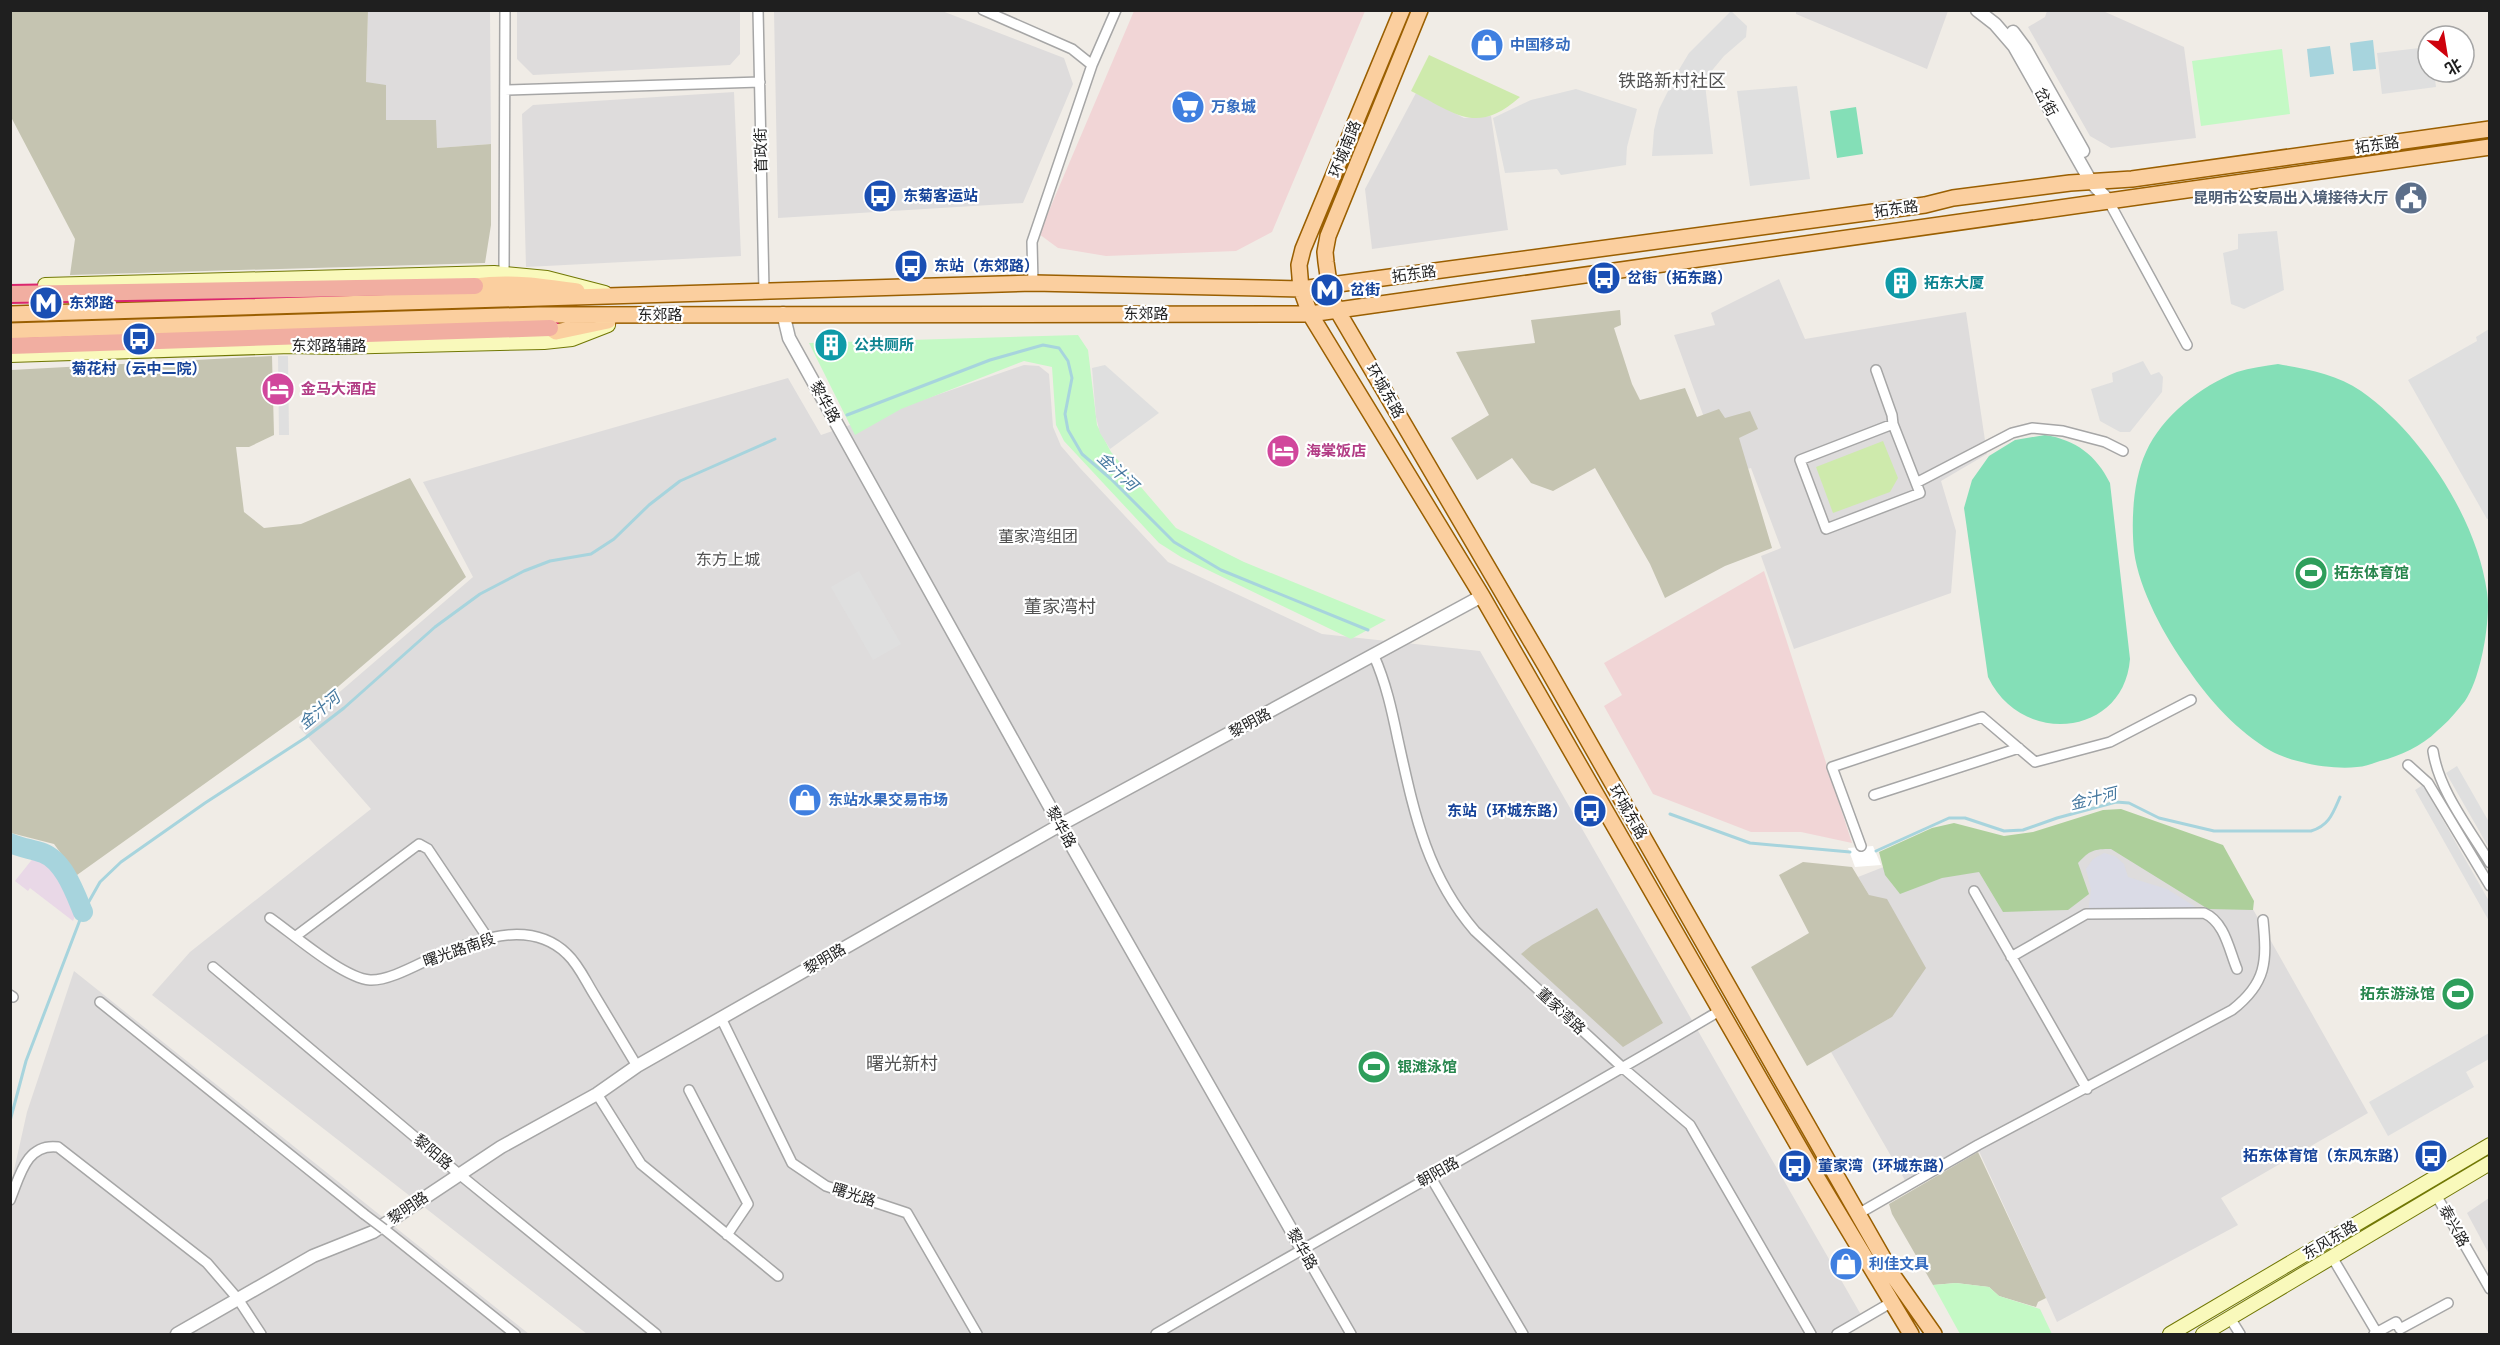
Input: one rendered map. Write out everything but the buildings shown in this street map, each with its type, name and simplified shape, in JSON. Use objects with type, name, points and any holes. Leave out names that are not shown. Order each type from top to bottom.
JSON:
[{"type":"highway","points":[[10,294],[475,286]]},
{"type":"highway","points":[[10,346],[550,328]]},
{"type":"main road","name":"环城南路","points":[[1302,289],[1299,265],[1303,249],[1401,10]]},
{"type":"main road","name":"环城南路","points":[[1329,286],[1324,252],[1328,236],[1420,10]]},
{"type":"main road","name":"拓东路","points":[[1302,289],[1924,206],[1964,196],[2132,179],[2490,129]]},
{"type":"main road","name":"拓东路","points":[[1310,314],[2490,147]]},
{"type":"main road","points":[[10,287],[504,273],[546,278],[612,294],[640,296]]},
{"type":"main road","points":[[475,286],[513,283],[640,296]]},
{"type":"main road","name":"东郊路","points":[[10,314],[1033,283],[1302,289]]},
{"type":"main road","name":"环城东路","points":[[1329,286],[1337,310],[1539,655],[1894,1277],[1934,1335]]},
{"type":"main road","name":"环城东路","points":[[1302,289],[1310,314],[1482,596],[1807,1161],[1911,1335]]},
{"type":"main road","name":"东郊路","points":[[10,332],[538,315],[1310,314]]},
{"type":"main road","points":[[550,328],[556,332],[642,315]]},
{"type":"main road","name":"东郊路辅路","points":[[10,355],[291,346],[415,346],[544,342],[572,339],[623,318],[642,315]]},
{"type":"main road","name":"东风东路","points":[[2170,1335],[2490,1145]]},
{"type":"main road","name":"东风东路","points":[[2203,1335],[2490,1163]]},
{"type":"street","points":[[504,273],[505,10]]},
{"type":"street","name":"首政街","points":[[758,10],[764,290]]},
{"type":"street","points":[[983,10],[1072,49],[1092,65]]},
{"type":"street","points":[[1033,283],[1032,242],[1092,65],[1116,10]]},
{"type":"street","name":"岔街","points":[[1977,10],[1995,24],[2014,46],[2108,200],[2187,345]]},
{"type":"street","name":"岔街","points":[[1991,10],[2011,28],[2021,42],[2095,181]]},
{"type":"street","points":[[505,90],[760,82]]},
{"type":"street","name":"黎华路","points":[[783,313],[789,338],[1060,825],[1351,1335]]},
{"type":"street","points":[[1876,370],[1893,424],[1920,493],[1826,529],[1800,460],[1893,424]]},
{"type":"street","points":[[1916,483],[2012,433],[2032,428],[2063,431],[2105,442],[2123,451]]},
{"type":"street","name":"黎明路","points":[[177,1335],[314,1256],[373,1232],[459,1174],[597,1094],[637,1066],[1060,825],[1482,596]]},
{"type":"street","name":"董家湾路","points":[[1374,656],[1385,681],[1413,808],[1424,846],[1439,880],[1475,931],[1623,1068],[1690,1125],[1811,1335]]},
{"type":"street","points":[[1861,846],[1832,767],[1982,717],[2035,762],[2110,742],[2190,700]]},
{"type":"street","points":[[1874,795],[2019,748]]},
{"type":"street","points":[[2433,751],[2441,781],[2490,863]]},
{"type":"street","points":[[2408,765],[2428,783],[2490,886]]},
{"type":"street","points":[[296,936],[419,844],[428,849],[488,937]]},
{"type":"street","points":[[1974,891],[2087,1089]]},
{"type":"street","points":[[2011,957],[2086,914],[2204,913],[2212,916],[2220,926],[2237,969]]},
{"type":"street","name":"曙光路南段","points":[[270,918],[337,966],[356,976],[371,980],[390,976],[488,937],[519,934],[554,943],[568,955],[637,1066]]},
{"type":"street","points":[[1858,1214],[1978,1145],[2232,1010],[2247,999],[2264,968],[2266,953],[2263,920]]},
{"type":"street","name":"黎阳路","points":[[213,967],[459,1174],[656,1335]]},
{"type":"street","points":[[100,1002],[515,1335]]},
{"type":"street","name":"朝阳路","points":[[1156,1335],[1721,1010]]},
{"type":"street","name":"曙光路","points":[[721,1018],[792,1163],[826,1186],[907,1212],[977,1335]]},
{"type":"street","points":[[689,1090],[748,1204],[727,1235]]},
{"type":"street","points":[[597,1094],[641,1164],[778,1276]]},
{"type":"street","points":[[10,1200],[32,1153],[48,1146],[58,1147],[207,1263],[238,1299],[261,1335]]},
{"type":"street","points":[[1431,1176],[1523,1335]]},
{"type":"street","name":"泰兴路","points":[[2436,1195],[2490,1288]]},
{"type":"street","points":[[2332,1257],[2375,1334],[2396,1322],[2401,1332],[2448,1303]]},
{"type":"street","points":[[1837,1335],[1892,1302]]},
{"type":"street","points":[[2230,1318],[2240,1335]]},
{"type":"shaded area","points":[[1796,10],[1948,11],[1927,69],[1796,14]]},
{"type":"shaded area","points":[[10,11],[368,11],[366,82],[386,85],[386,120],[436,120],[437,148],[491,144],[491,225],[485,263],[70,275],[75,239],[11,117]]},
{"type":"shaded area","points":[[368,11],[490,11],[491,144],[437,148],[386,120],[366,82]]},
{"type":"shaded area","points":[[517,11],[740,11],[740,54],[730,65],[533,75],[517,59]]},
{"type":"shaded area","points":[[774,11],[942,11],[1064,58],[1073,84],[1023,203],[778,218]]},
{"type":"shaded area","points":[[1134,11],[1365,11],[1272,232],[1236,251],[1106,256],[1058,248],[1039,234]]},
{"type":"shaded area","points":[[1731,11],[1747,26],[1746,37],[1724,56],[1709,74],[1705,84],[1713,154],[1652,156],[1654,130],[1659,109],[1677,73],[1689,53]]},
{"type":"shaded area","points":[[2047,11],[2103,11],[2184,47],[2196,138],[2111,148],[2090,136],[2028,27],[2045,17]]},
{"type":"shaded area","points":[[2416,48],[2416,84],[2436,84],[2436,87],[2382,94],[2377,53]]},
{"type":"shaded area","points":[[1797,86],[1810,179],[1750,186],[1737,91]]},
{"type":"shaded area","points":[[1576,89],[1637,109],[1627,147],[1626,165],[1561,175],[1557,169],[1505,173],[1493,118],[1531,100]]},
{"type":"shaded area","points":[[734,92],[741,256],[526,267],[522,114],[533,105]]},
{"type":"shaded area","points":[[1416,93],[1464,118],[1491,116],[1508,230],[1372,249],[1365,189]]},
{"type":"shaded area","points":[[2277,231],[2284,290],[2244,309],[2231,304],[2223,253],[2238,249],[2238,234]]},
{"type":"shaded area","points":[[1779,279],[1805,339],[1966,312],[1987,454],[1941,481],[1956,531],[1951,593],[1794,649],[1761,556],[1781,548],[1751,468],[1725,475],[1674,335],[1715,325],[1711,313]]},
{"type":"shaded area","points":[[1620,310],[1621,325],[1614,328],[1632,384],[1640,400],[1685,388],[1697,417],[1719,409],[1725,418],[1750,411],[1758,429],[1739,438],[1772,548],[1725,566],[1665,598],[1650,564],[1595,468],[1553,491],[1531,483],[1512,458],[1477,480],[1451,438],[1489,415],[1456,352],[1535,343],[1531,320]]},
{"type":"shaded area","points":[[2489,329],[2490,518],[2487,519],[2408,380],[2477,341],[2476,337]]},
{"type":"shaded area","points":[[272,356],[274,435],[249,447],[236,447],[244,512],[264,528],[301,524],[410,478],[466,577],[326,697],[77,875],[54,844],[11,833],[11,370]]},
{"type":"shaded area","points":[[278,356],[288,356],[289,435],[279,435]]},
{"type":"shaded area","points":[[2143,361],[2151,375],[2159,372],[2163,377],[2162,392],[2130,432],[2120,432],[2100,421],[2091,389],[2113,382],[2112,373]]},
{"type":"shaded area","points":[[1024,365],[1039,366],[1049,374],[1053,427],[1061,446],[1168,562],[1322,634],[1480,651],[1864,1320],[1839,1334],[587,1334],[152,995],[190,952],[371,809],[299,727],[473,577],[423,482],[788,378],[821,435]]},
{"type":"shaded area","points":[[1105,365],[1159,413],[1110,449],[1100,433],[1096,417],[1092,368]]},
{"type":"shaded area","points":[[859,571],[901,644],[873,660],[831,587]]},
{"type":"shaded area","points":[[1764,571],[1852,843],[1801,832],[1751,832],[1653,794],[1604,706],[1622,695],[1604,663]]},
{"type":"shaded area","points":[[2457,766],[2489,822],[2489,848],[2446,773]]},
{"type":"shaded area","points":[[2423,785],[2489,901],[2489,921],[2415,790]]},
{"type":"shaded area","points":[[2106,817],[2215,842],[2368,1113],[2221,1198],[2238,1225],[2057,1322],[1978,1149],[1910,1189],[1831,1052],[1892,1017],[1869,895],[1858,877],[1932,848],[2025,843]]},
{"type":"shaded area","points":[[2104,853],[2115,856],[2124,864],[2128,877],[2167,889],[2202,911],[2088,912],[2091,890],[2086,869],[2093,859]]},
{"type":"shaded area","points":[[34,857],[46,863],[57,875],[74,907],[73,921],[30,888],[28,891],[15,881]]},
{"type":"shaded area","points":[[1803,862],[1852,867],[1869,895],[1887,899],[1926,968],[1892,1017],[1807,1066],[1751,967],[1809,933],[1779,875]]},
{"type":"shaded area","points":[[1597,908],[1663,1023],[1623,1047],[1521,954],[1532,945]]},
{"type":"shaded area","points":[[74,971],[529,1334],[11,1334],[11,1184],[27,1112]]},
{"type":"shaded area","points":[[2489,1033],[2489,1059],[2466,1072],[2474,1087],[2388,1136],[2369,1102]]},
{"type":"shaded area","points":[[1978,1152],[2046,1298],[2038,1302],[2036,1307],[1999,1296],[1989,1287],[1956,1283],[1933,1285],[1892,1214],[1889,1204]]},
{"type":"shaded area","points":[[2489,1198],[2489,1254],[2467,1213]]},
{"type":"green space","points":[[2282,49],[2290,114],[2201,126],[2192,61]]},
{"type":"green space","points":[[1429,55],[1520,97],[1491,116],[1478,118],[1453,113],[1411,91]]},
{"type":"green space","points":[[1856,107],[1863,154],[1837,158],[1830,111]]},
{"type":"green space","points":[[1078,335],[1088,350],[1097,425],[1111,452],[1176,528],[1244,562],[1386,620],[1351,639],[1181,557],[1159,543],[1064,441],[1056,425],[1052,367],[1024,361],[901,409],[855,435],[809,343]]},
{"type":"green space","name":"拓东体育馆","points":[[2278,364],[2321,373],[2352,385],[2405,430],[2425,454],[2459,507],[2472,536],[2487,592],[2488,618],[2484,648],[2476,678],[2465,701],[2444,724],[2418,746],[2363,766],[2347,768],[2325,766],[2290,759],[2271,751],[2236,725],[2205,692],[2171,643],[2154,613],[2137,566],[2133,539],[2133,514],[2138,475],[2146,452],[2162,426],[2184,404],[2223,378],[2252,368]]},
{"type":"green space","points":[[2045,435],[2056,437],[2084,450],[2098,464],[2110,483],[2130,659],[2124,685],[2110,705],[2091,717],[2069,724],[2046,723],[2023,715],[2003,700],[1988,677],[1964,508],[1972,480],[1989,456],[2015,440]]},
{"type":"green space","points":[[1883,441],[1898,478],[1890,492],[1833,513],[1816,467]]},
{"type":"green space","points":[[2121,809],[2223,845],[2254,901],[2253,910],[2208,909],[2111,849],[2100,849],[2086,855],[2078,863],[2089,894],[2068,910],[2003,912],[1979,872],[1942,878],[1900,894],[1885,875],[1879,852],[1932,828],[1954,823],[2004,836],[2033,832],[2103,810]]},
{"type":"green space","points":[[1956,1283],[1989,1287],[1999,1296],[2040,1309],[2052,1334],[1960,1334],[1933,1285]]},
{"type":"water","points":[[2373,40],[2376,69],[2353,71],[2350,43]]},
{"type":"water","points":[[2330,46],[2334,74],[2310,77],[2307,49]]},
{"type":"pier","points":[[1873,846],[1881,865],[1855,867],[1848,848]]},
{"type":"waterway","name":"金汁河","points":[[847,415],[990,360],[1043,345],[1059,348],[1068,361],[1072,378],[1065,414],[1068,430],[1082,454],[1111,479],[1174,542],[1221,570],[1368,630]]},
{"type":"waterway","name":"金汁河","points":[[10,1121],[26,1061],[83,912],[100,882],[121,862],[205,803],[305,738],[344,708],[435,627],[480,594],[524,571],[550,561],[591,554],[614,539],[649,505],[680,481],[775,439]]},
{"type":"waterway","name":"金汁河","points":[[1876,851],[1949,818],[1965,818],[2004,831],[2023,830],[2116,802],[2129,803],[2159,818],[2214,831],[2311,831],[2326,822],[2340,797]]},
{"type":"waterway","name":"金汁河","points":[[1670,814],[1750,843],[1850,852]]},
{"type":"waterway","points":[[10,843],[43,853],[57,863],[68,878],[83,912]]},
{"type":"place","name":"中国移动","points":[[1487,45]]},
{"type":"place","name":"万象城","points":[[1188,107]]},
{"type":"place","name":"东菊客运站","points":[[880,196]]},
{"type":"place","name":"昆明市公安局出入境接待大厅","points":[[2411,198]]},
{"type":"place","name":"东站（东郊路）","points":[[911,266]]},
{"type":"place","name":"岔街（拓东路）","points":[[1604,278]]},
{"type":"place","name":"拓东大厦","points":[[1901,283]]},
{"type":"place","name":"岔街","points":[[1327,290]]},
{"type":"place","name":"东郊路","points":[[46,303]]},
{"type":"place","name":"菊花村（云中二院）","points":[[139,339]]},
{"type":"place","name":"公共厕所","points":[[831,345]]},
{"type":"place","name":"金马大酒店","points":[[278,389]]},
{"type":"place","name":"海棠饭店","points":[[1283,451]]},
{"type":"place","name":"拓东体育馆","points":[[2311,573]]},
{"type":"place","name":"东站水果交易市场","points":[[805,800]]},
{"type":"place","name":"东站（环城东路）","points":[[1590,811]]},
{"type":"place","name":"拓东游泳馆","points":[[2458,994]]},
{"type":"place","name":"银滩泳馆","points":[[1374,1067]]},
{"type":"place","name":"拓东体育馆（东风东路）","points":[[2431,1156]]},
{"type":"place","name":"董家湾（环城东路）","points":[[1795,1166]]},
{"type":"place","name":"利佳文具","points":[[1846,1264]]},
{"type":"district","name":"铁路新村社区","points":[[1672,81]]},
{"type":"district","name":"董家湾组团","points":[[1038,536]]},
{"type":"district","name":"东方上城","points":[[728,559]]},
{"type":"district","name":"董家湾村","points":[[1060,607]]},
{"type":"district","name":"曙光新村","points":[[902,1064]]}]
